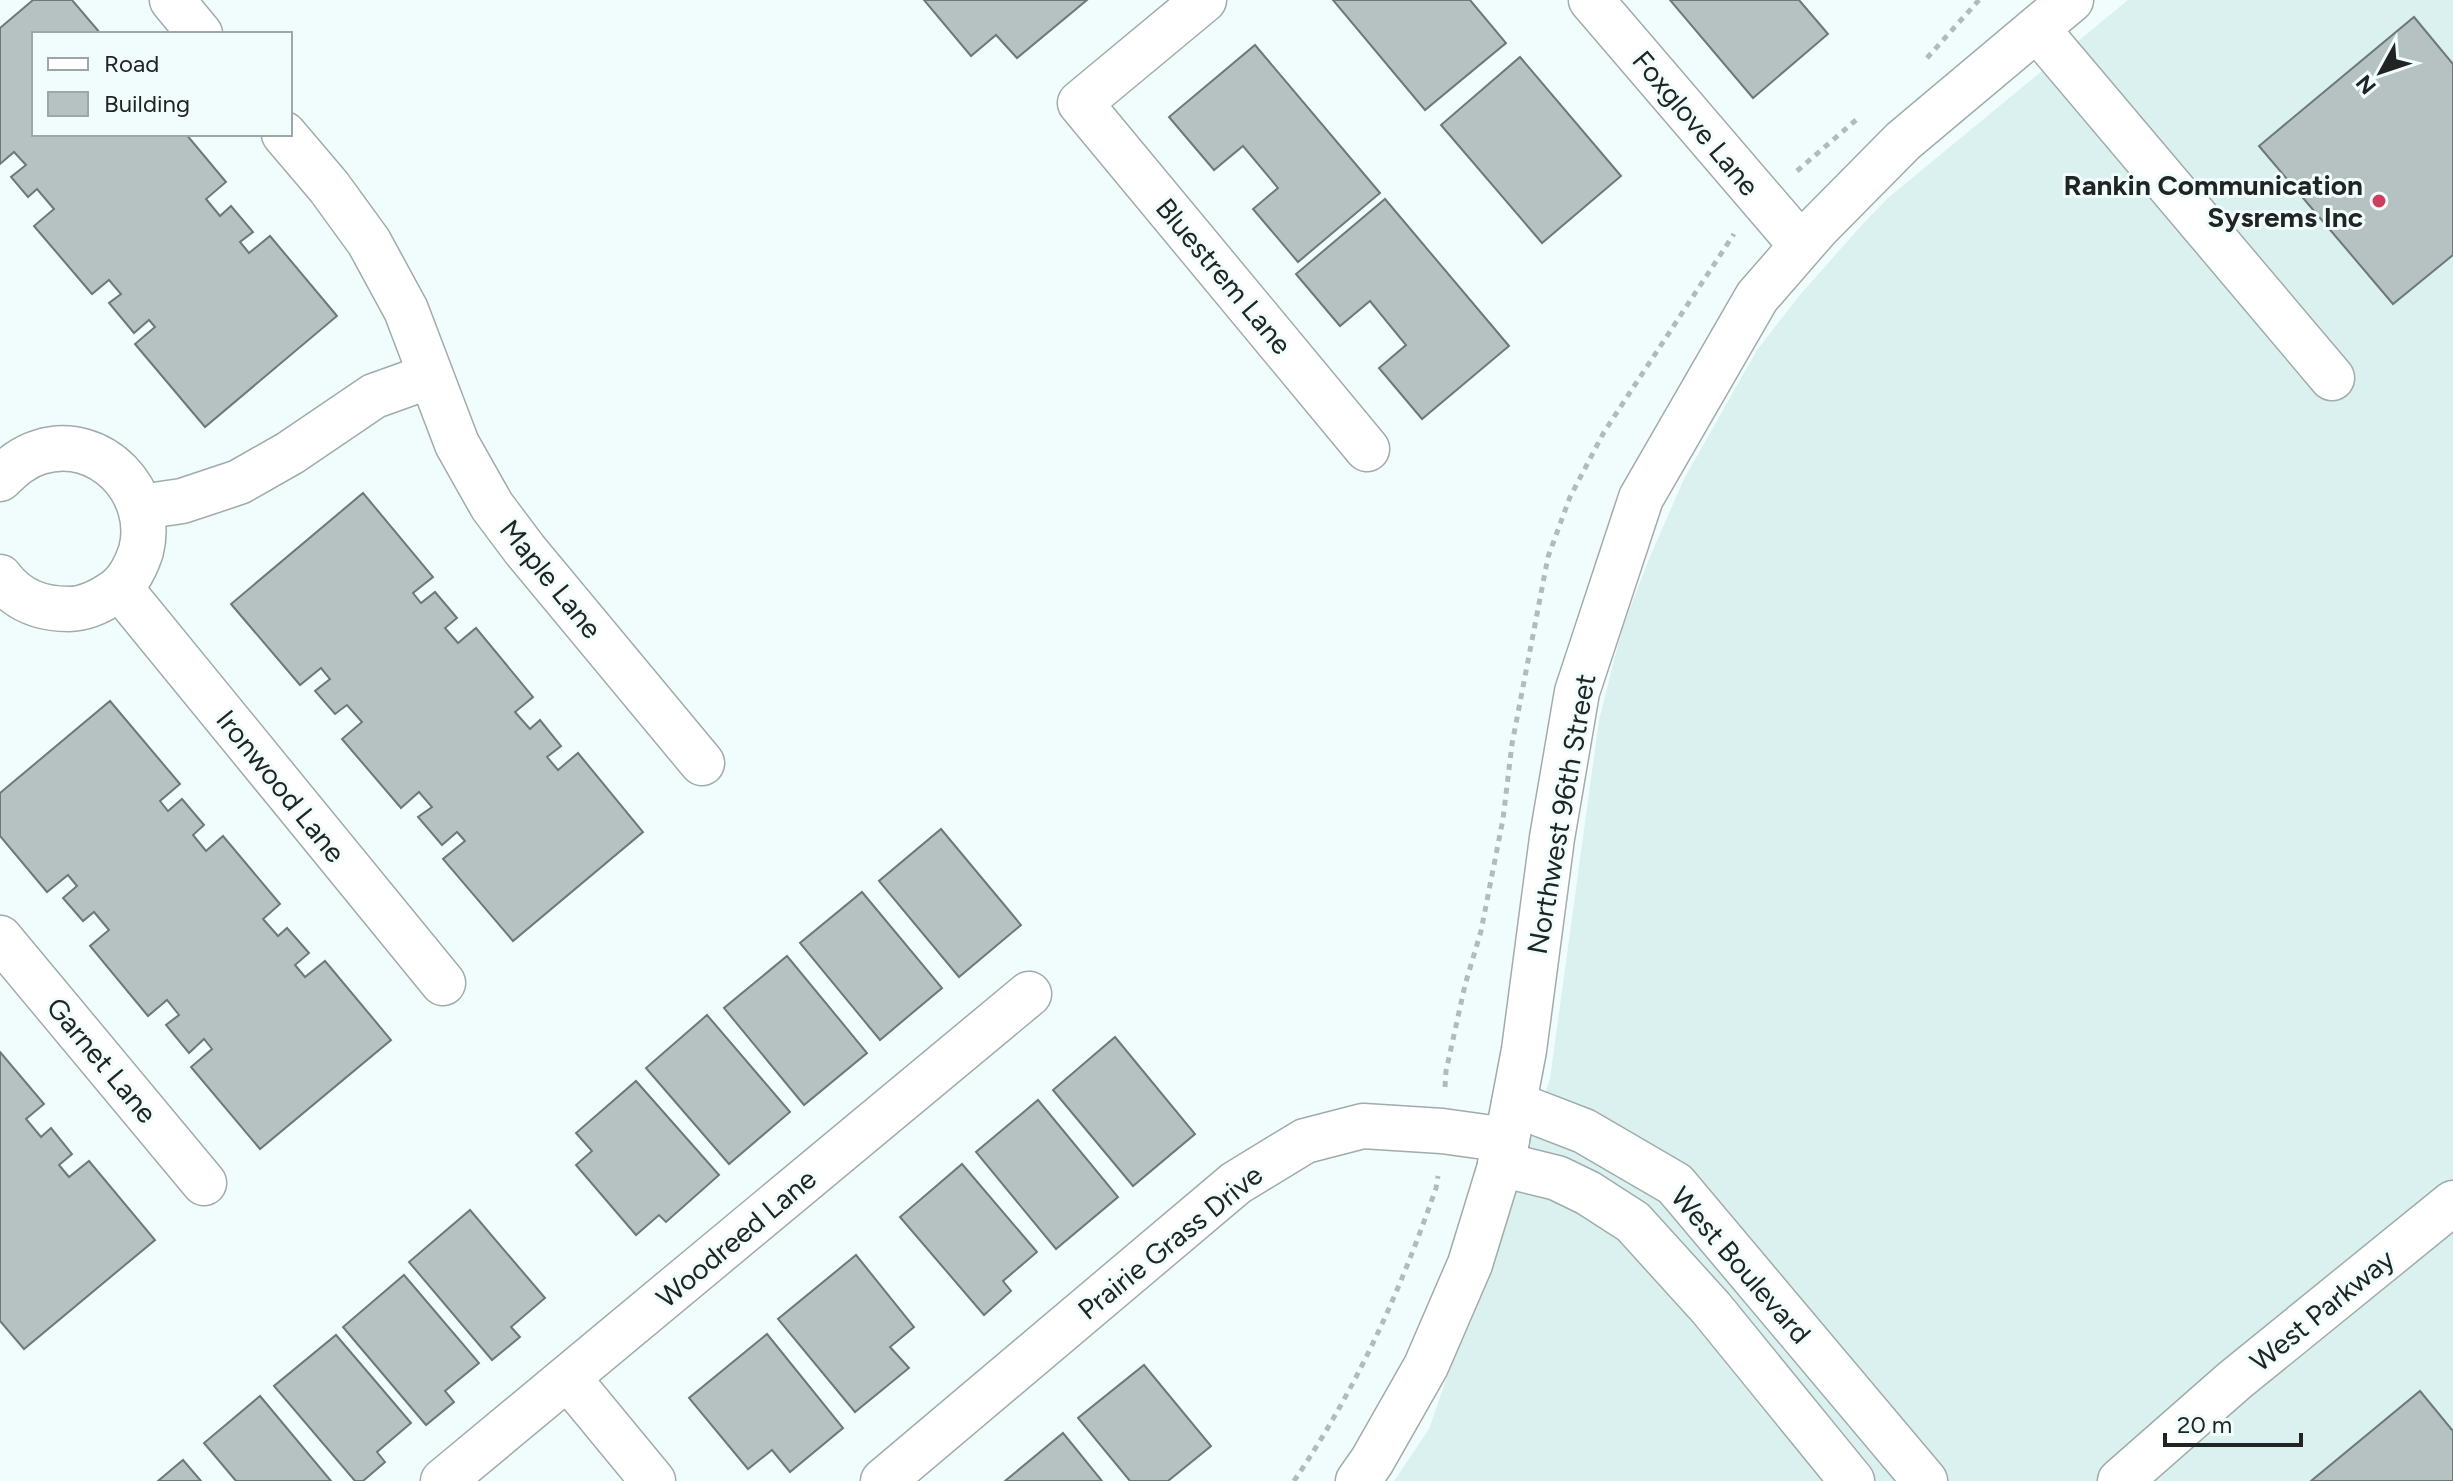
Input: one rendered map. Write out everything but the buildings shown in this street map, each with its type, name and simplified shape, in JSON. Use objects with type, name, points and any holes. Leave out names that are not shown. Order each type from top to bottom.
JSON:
[{"type":"street","points":[[172,0],[198,32]]},
{"type":"street","name":"Bluestrem Lane","points":[[1204,0],[1080,103],[1367,449]]},
{"type":"street","name":"Foxglove Lane","points":[[1591,0],[1801,245]]},
{"type":"street","name":"Northwest 96th Street","points":[[1358,1481],[1426,1366],[1470,1264],[1507,1136],[1524,1050],[1552,838],[1577,692],[1641,498],[1757,297],[1801,245],[1903,141],[2071,0]]},
{"type":"street","points":[[2037,29],[2332,378]]},
{"type":"street","name":"Maple Lane","points":[[286,136],[329,187],[369,242],[406,310],[457,444],[492,506],[702,763]]},
{"type":"street","points":[[141,507],[182,501],[239,482],[290,453],[374,396],[430,376]]},
{"type":"street","points":[[3,587],[28,602],[52,609],[76,609],[99,602],[120,588],[137,565],[144,537],[141,507],[131,484],[113,466],[91,453],[66,448],[6,460]]},
{"type":"street","name":"Ironwood Lane","points":[[120,588],[443,983]]},
{"type":"street","name":"Garnet Lane","points":[[0,938],[204,1183]]},
{"type":"street","name":"Woodreed Lane","points":[[443,1481],[1029,994]]},
{"type":"street","name":"Prairie Grass Drive","points":[[883,1481],[1236,1183],[1305,1141],[1363,1126],[1507,1136]]},
{"type":"street","name":"West Boulevard","points":[[1507,1136],[1584,1131],[1675,1184],[1925,1481]]},
{"type":"street","name":"West Boulevard","points":[[1507,1136],[1557,1178],[1588,1193],[1633,1222],[1711,1308],[1852,1481]]},
{"type":"street","name":"West Parkway","points":[[2140,1475],[2235,1380],[2453,1203]]},
{"type":"street","points":[[568,1378],[653,1481]]},
{"type":"shaded area","points":[[2128,0],[2453,0],[2453,1481],[1394,1481],[1429,1429],[1550,1079],[1599,720],[1622,629],[1684,479],[1757,350],[1799,296],[1861,226],[1888,198]]},
{"type":"place","name":"Rankin Communication Sysrems Inc","points":[[2379,201]]}]
